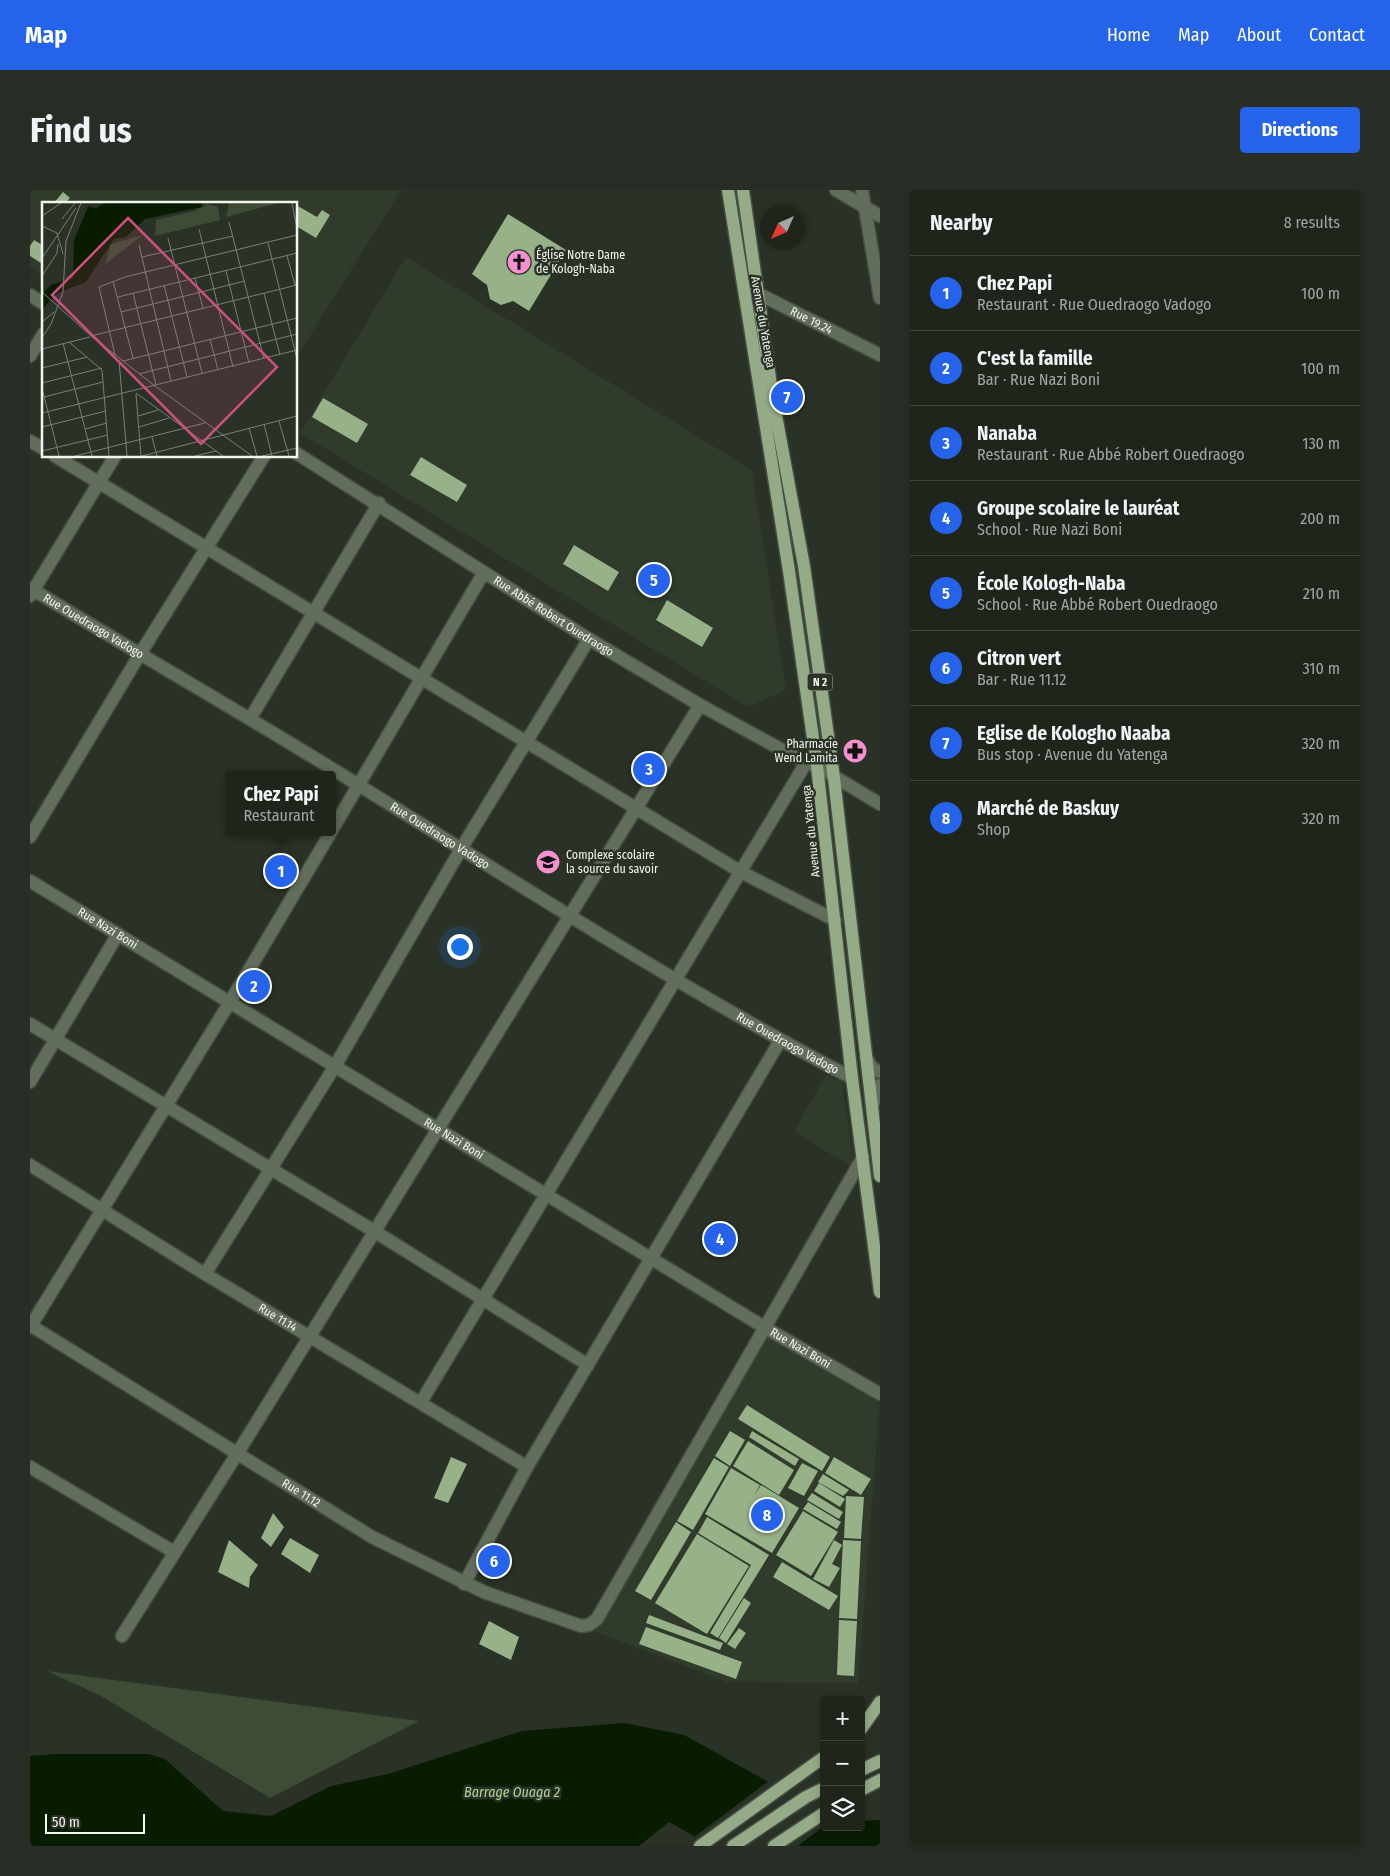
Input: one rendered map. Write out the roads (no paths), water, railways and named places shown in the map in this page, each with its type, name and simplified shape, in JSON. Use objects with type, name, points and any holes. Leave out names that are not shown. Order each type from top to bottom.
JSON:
[{"type":"main road","name":"Avenue du Yatenga","points":[[728,190],[742,286],[747,298],[835,920],[852,1078],[880,1292]]},
{"type":"main road","name":"Avenue du Yatenga","points":[[743,190],[773,399],[804,566],[834,778],[880,1176]]},
{"type":"main road","points":[[865,1723],[880,1702]]},
{"type":"main road","points":[[701,1845],[820,1760]]},
{"type":"main road","points":[[734,1846],[806,1797],[820,1790]]},
{"type":"main road","points":[[774,1846],[820,1816]]},
{"type":"street","points":[[836,190],[880,216]]},
{"type":"street","points":[[862,190],[880,298]]},
{"type":"street","name":"Rue 19.24","points":[[742,286],[758,292],[880,355]]},
{"type":"street","points":[[30,295],[42,303]]},
{"type":"street","points":[[30,356],[42,336]]},
{"type":"street","points":[[30,441],[42,448]]},
{"type":"street","name":"Rue Abbé Robert Ouedraogo","points":[[298,454],[379,503],[483,574],[589,639],[700,705],[880,804]]},
{"type":"street","points":[[58,458],[422,679],[636,806],[741,872],[835,920]]},
{"type":"street","points":[[31,592],[114,458]]},
{"type":"street","points":[[30,837],[140,654],[263,458]]},
{"type":"street","points":[[250,719],[379,503]]},
{"type":"street","points":[[336,825],[483,574]]},
{"type":"street","name":"Rue Ouedraogo Vadogo","points":[[31,592],[140,654],[335,771]]},
{"type":"street","points":[[205,1274],[334,1066],[461,849],[589,639]]},
{"type":"street","points":[[122,1636],[237,1454],[700,705]]},
{"type":"street","points":[[421,1402],[741,872],[812,765]]},
{"type":"street","name":"Rue Ouedraogo Vadogo","points":[[336,771],[675,980],[780,1041],[852,1078]]},
{"type":"street","points":[[30,1326],[230,1002],[329,836]]},
{"type":"street","name":"Rue Nazi Boni","points":[[30,882],[764,1327],[880,1394]]},
{"type":"street","points":[[30,1082],[118,934]]},
{"type":"street","points":[[30,1024],[268,1170],[374,1232],[588,1365]]},
{"type":"street","points":[[464,1584],[527,1467],[780,1041]]},
{"type":"street","points":[[867,1059],[872,1068],[880,1072]]},
{"type":"street","points":[[872,1106],[880,1085]]},
{"type":"street","points":[[764,1327],[863,1157]]},
{"type":"street","name":"Rue 11.14","points":[[30,1165],[205,1274],[310,1335],[527,1467]]},
{"type":"street","name":"Rue 11.12","points":[[30,1326],[372,1537],[464,1584],[581,1626],[590,1626],[596,1619],[764,1327]]},
{"type":"street","points":[[30,1467],[174,1552]]},
{"type":"water","name":"Barrage Ouaga 2","points":[[624,1723],[684,1735],[820,1811],[820,1831],[865,1831],[865,1821],[880,1820],[880,1846],[712,1846],[669,1822],[639,1846],[30,1846],[30,1756],[56,1754],[148,1754],[165,1759],[223,1811],[271,1816],[331,1786],[388,1774],[522,1731]]},
{"type":"place","name":"Église Notre Dame de Kologh-Naba","points":[[519,262]]},
{"type":"place","name":"Eglise de Kologho Naaba","points":[[787,397]]},
{"type":"place","name":"École Kologh-Naba","points":[[654,580]]},
{"type":"place","name":"Pharmacie Wend Lamita","points":[[855,751]]},
{"type":"place","name":"Nanaba","points":[[649,769]]},
{"type":"place","name":"Complexe scolaire la source du savoir","points":[[548,862]]},
{"type":"place","name":"Chez Papi","points":[[281,871]]},
{"type":"place","name":"C'est la famille","points":[[254,986]]},
{"type":"place","name":"Groupe scolaire le lauréat","points":[[720,1239]]},
{"type":"place","name":"Marché de Baskuy","points":[[767,1515]]},
{"type":"place","name":"Citron vert","points":[[494,1561]]}]
